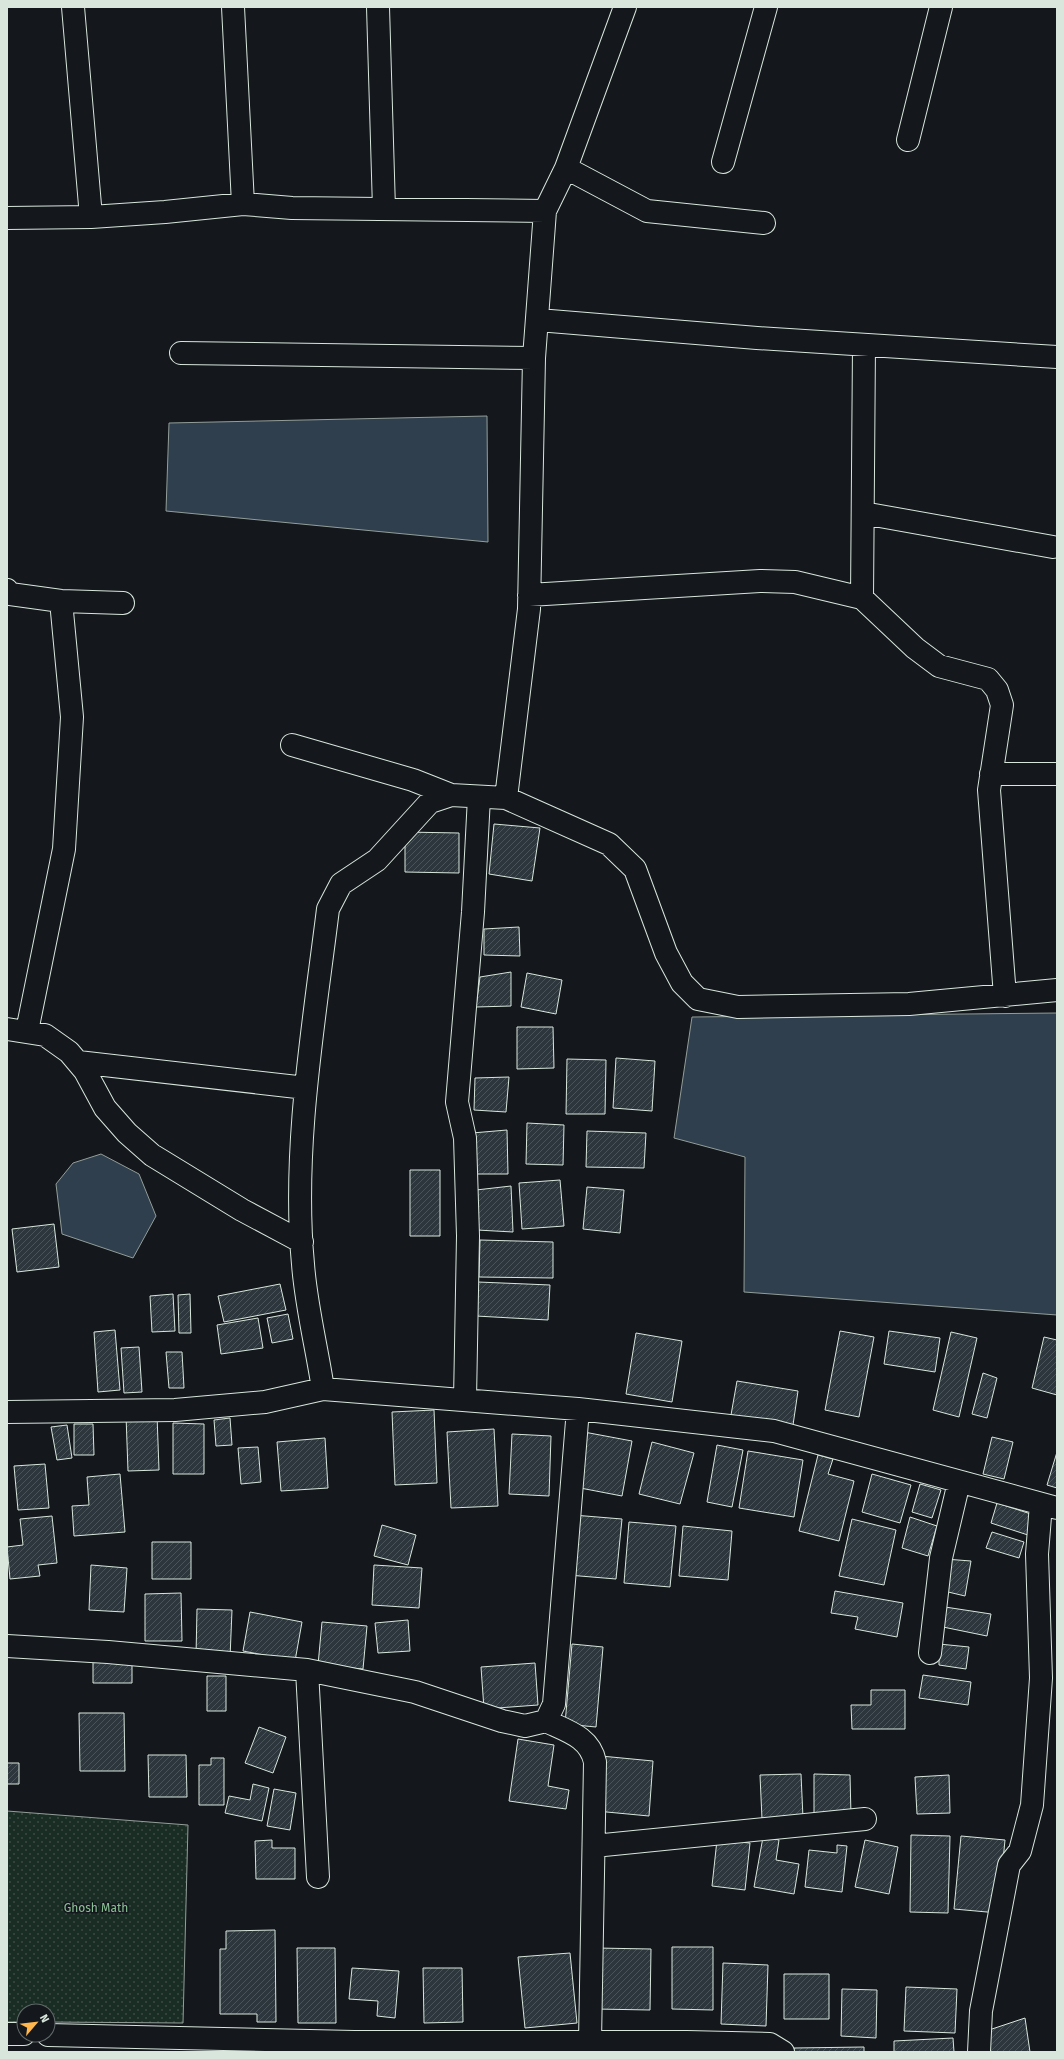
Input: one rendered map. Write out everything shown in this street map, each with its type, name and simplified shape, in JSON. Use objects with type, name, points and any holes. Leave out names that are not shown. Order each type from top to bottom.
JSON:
[{"type":"street","points":[[73,7],[90,217]]},
{"type":"street","points":[[233,7],[243,204]]},
{"type":"street","points":[[378,7],[384,209]]},
{"type":"street","points":[[506,798],[529,609],[534,358],[546,211],[566,168],[625,7]]},
{"type":"street","points":[[723,162],[766,7]]},
{"type":"street","points":[[908,140],[941,7]]},
{"type":"street","points":[[566,168],[647,211],[764,223]]},
{"type":"street","points":[[7,218],[90,217],[165,212],[243,204],[292,208],[546,211]]},
{"type":"street","points":[[538,320],[757,338],[1057,357]]},
{"type":"street","points":[[862,598],[864,345]]},
{"type":"street","points":[[181,354],[534,358]]},
{"type":"street","points":[[863,513],[1053,547]]},
{"type":"street","points":[[529,595],[760,581],[795,582],[862,598],[915,648],[939,666],[988,679],[997,690],[1002,705],[989,790],[1005,996]]},
{"type":"street","points":[[7,590],[10,594],[61,601],[123,604]]},
{"type":"street","points":[[61,601],[72,717],[64,849],[17,1030],[45,1035],[69,1052],[78,1062],[105,1108],[127,1133],[152,1156],[242,1210],[302,1242]]},
{"type":"street","points":[[292,745],[413,780],[451,795],[506,798],[609,844],[635,869],[666,953],[682,983],[698,999],[738,1007],[910,1004],[1057,990]]},
{"type":"street","points":[[991,774],[1057,774]]},
{"type":"street","points":[[323,1389],[303,1265],[302,1147],[306,1088],[328,909],[342,884],[377,860],[430,802],[451,795]]},
{"type":"street","points":[[465,1400],[468,1236],[465,1138],[457,1102],[473,912],[479,797]]},
{"type":"street","points":[[78,1062],[306,1088]]},
{"type":"street","points":[[7,1412],[175,1410],[265,1402],[323,1389],[578,1409],[774,1431],[1049,1506],[1037,1554],[1041,1678],[1032,1805],[1020,1851],[1009,1865],[982,2011],[979,2052]]},
{"type":"street","points":[[546,1721],[554,1704],[578,1409]]},
{"type":"street","points":[[930,1653],[941,1558],[959,1482]]},
{"type":"street","points":[[7,1646],[108,1652],[307,1670],[415,1692],[502,1721],[525,1726],[546,1721],[585,1741],[593,1751],[595,1762],[590,2042]]},
{"type":"street","points":[[307,1670],[318,1877]]},
{"type":"street","points":[[594,1846],[865,1819]]},
{"type":"street","points":[[56,2035],[354,2047],[590,2042],[770,2044],[783,2052]]},
{"type":"green space","name":"Ghosh Math","points":[[7,1811],[188,1825],[183,2023],[56,2022],[56,2003],[16,2003],[16,2022],[7,2022]]},
{"type":"water","points":[[487,416],[488,542],[166,511],[169,423]]},
{"type":"water","points":[[1057,1013],[1057,1315],[744,1292],[745,1157],[674,1138],[692,1017]]},
{"type":"water","points":[[101,1154],[139,1174],[156,1216],[133,1258],[62,1234],[56,1184],[73,1163]]},
{"type":"building","points":[[494,824],[540,828],[532,881],[489,874]]},
{"type":"building","points":[[405,832],[459,833],[459,873],[405,872]]},
{"type":"building","points":[[519,927],[520,956],[484,955],[484,929]]},
{"type":"building","points":[[511,972],[511,1006],[476,1007],[480,977]]},
{"type":"building","points":[[527,973],[562,980],[556,1014],[521,1007]]},
{"type":"building","points":[[517,1027],[553,1027],[554,1068],[517,1069]]},
{"type":"building","points":[[616,1058],[655,1061],[652,1111],[613,1108]]},
{"type":"building","points":[[567,1059],[606,1060],[605,1114],[566,1114]]},
{"type":"building","points":[[509,1077],[506,1112],[474,1110],[475,1078]]},
{"type":"building","points":[[527,1123],[564,1125],[563,1165],[526,1164]]},
{"type":"building","points":[[507,1130],[508,1174],[476,1174],[472,1133]]},
{"type":"building","points":[[587,1131],[646,1133],[644,1168],[586,1167]]},
{"type":"building","points":[[410,1170],[440,1170],[440,1236],[410,1236]]},
{"type":"building","points":[[560,1180],[564,1226],[522,1229],[519,1183]]},
{"type":"building","points":[[511,1186],[513,1232],[477,1230],[476,1190]]},
{"type":"building","points":[[587,1187],[624,1190],[620,1233],[583,1229]]},
{"type":"building","points":[[54,1224],[59,1267],[17,1272],[12,1229]]},
{"type":"building","points":[[480,1240],[553,1242],[553,1278],[479,1277]]},
{"type":"building","points":[[478,1282],[550,1285],[548,1320],[476,1316]]},
{"type":"building","points":[[280,1284],[286,1310],[224,1322],[218,1296]]},
{"type":"building","points":[[173,1294],[175,1331],[152,1332],[150,1296]]},
{"type":"building","points":[[190,1294],[191,1333],[179,1333],[178,1295]]},
{"type":"building","points":[[288,1314],[293,1339],[272,1343],[267,1318]]},
{"type":"building","points":[[258,1318],[263,1348],[221,1354],[217,1325]]},
{"type":"building","points":[[115,1330],[120,1390],[98,1392],[94,1332]]},
{"type":"building","points":[[840,1331],[874,1337],[859,1417],[825,1410]]},
{"type":"building","points":[[889,1331],[940,1338],[935,1372],[884,1364]]},
{"type":"building","points":[[951,1332],[977,1338],[959,1417],[933,1410]]},
{"type":"building","points":[[636,1333],[682,1341],[672,1402],[626,1394]]},
{"type":"building","points":[[1044,1337],[1057,1340],[1057,1395],[1032,1388]]},
{"type":"building","points":[[139,1347],[142,1392],[124,1393],[121,1348]]},
{"type":"building","points":[[166,1352],[182,1352],[184,1388],[169,1388]]},
{"type":"building","points":[[983,1373],[997,1378],[987,1418],[972,1414]]},
{"type":"building","points":[[737,1381],[798,1391],[793,1425],[731,1415]]},
{"type":"building","points":[[434,1410],[437,1483],[395,1485],[392,1412]]},
{"type":"building","points":[[126,1415],[157,1415],[159,1470],[128,1471]]},
{"type":"building","points":[[230,1418],[232,1445],[216,1446],[214,1420]]},
{"type":"building","points":[[173,1423],[204,1424],[204,1474],[173,1474]]},
{"type":"building","points":[[74,1424],[93,1424],[94,1455],[74,1455]]},
{"type":"building","points":[[67,1425],[72,1458],[57,1460],[51,1427]]},
{"type":"building","points":[[494,1429],[498,1506],[451,1508],[447,1432]]},
{"type":"building","points":[[584,1432],[632,1441],[622,1496],[575,1487]]},
{"type":"building","points":[[512,1434],[551,1436],[549,1496],[509,1494]]},
{"type":"building","points":[[992,1437],[1013,1442],[1004,1479],[983,1474]]},
{"type":"building","points":[[325,1438],[328,1488],[281,1491],[277,1442]]},
{"type":"building","points":[[652,1442],[694,1453],[680,1504],[639,1494]]},
{"type":"building","points":[[717,1445],[743,1450],[732,1507],[707,1502]]},
{"type":"building","points":[[258,1447],[261,1482],[241,1484],[238,1448]]},
{"type":"building","points":[[748,1451],[803,1460],[794,1517],[739,1508]]},
{"type":"building","points":[[1057,1452],[1057,1488],[1047,1485]]},
{"type":"building","points":[[818,1455],[833,1459],[828,1474],[854,1481],[839,1541],[799,1531]]},
{"type":"building","points":[[45,1464],[49,1508],[18,1510],[14,1466]]},
{"type":"building","points":[[120,1474],[125,1532],[74,1536],[72,1506],[89,1505],[87,1477]]},
{"type":"building","points":[[872,1474],[911,1485],[900,1523],[862,1512]]},
{"type":"building","points":[[920,1484],[941,1490],[932,1518],[912,1512]]},
{"type":"building","points":[[997,1503],[1037,1516],[1031,1536],[991,1523]]},
{"type":"building","points":[[573,1515],[622,1519],[616,1579],[568,1575]]},
{"type":"building","points":[[52,1516],[57,1563],[38,1565],[40,1576],[10,1579],[7,1547],[23,1545],[20,1519]]},
{"type":"building","points":[[910,1517],[937,1526],[928,1556],[902,1548]]},
{"type":"building","points":[[852,1519],[896,1530],[884,1585],[839,1576]]},
{"type":"building","points":[[629,1522],[676,1526],[670,1587],[624,1583]]},
{"type":"building","points":[[382,1525],[416,1535],[408,1565],[374,1556]]},
{"type":"building","points":[[683,1526],[732,1531],[728,1580],[679,1576]]},
{"type":"building","points":[[992,1532],[1024,1542],[1019,1558],[986,1548]]},
{"type":"building","points":[[152,1542],[191,1542],[191,1579],[152,1579]]},
{"type":"building","points":[[945,1559],[971,1561],[965,1596],[944,1591]]},
{"type":"building","points":[[91,1565],[127,1568],[124,1612],[89,1610]]},
{"type":"building","points":[[374,1565],[422,1568],[419,1608],[372,1605]]},
{"type":"building","points":[[835,1591],[903,1603],[897,1637],[855,1629],[858,1617],[831,1613]]},
{"type":"building","points":[[181,1593],[182,1641],[145,1641],[145,1594]]},
{"type":"building","points":[[945,1607],[991,1614],[987,1636],[943,1627]]},
{"type":"building","points":[[197,1609],[232,1610],[230,1658],[196,1656]]},
{"type":"building","points":[[250,1612],[302,1622],[295,1661],[243,1651]]},
{"type":"building","points":[[408,1620],[410,1651],[378,1653],[375,1623]]},
{"type":"building","points":[[322,1622],[367,1626],[363,1669],[318,1665]]},
{"type":"building","points":[[572,1644],[603,1647],[596,1727],[565,1724]]},
{"type":"building","points":[[939,1644],[969,1647],[966,1669],[939,1665]]},
{"type":"building","points":[[93,1659],[132,1659],[132,1683],[93,1683]]},
{"type":"building","points":[[535,1663],[538,1705],[484,1709],[481,1667]]},
{"type":"building","points":[[923,1675],[971,1682],[968,1705],[919,1698]]},
{"type":"building","points":[[207,1676],[226,1676],[226,1711],[207,1711]]},
{"type":"building","points":[[871,1690],[905,1690],[905,1729],[852,1729],[851,1705],[871,1705]]},
{"type":"building","points":[[79,1713],[124,1713],[125,1771],[80,1771]]},
{"type":"building","points":[[259,1727],[286,1737],[273,1773],[245,1763]]},
{"type":"building","points":[[518,1739],[554,1745],[548,1786],[569,1790],[566,1809],[509,1801]]},
{"type":"building","points":[[148,1755],[186,1755],[187,1797],[149,1797]]},
{"type":"building","points":[[601,1756],[653,1761],[649,1816],[596,1811]]},
{"type":"building","points":[[211,1758],[224,1758],[224,1805],[199,1805],[199,1765],[211,1765]]},
{"type":"building","points":[[7,1763],[19,1763],[19,1784],[7,1784]]},
{"type":"building","points":[[801,1774],[803,1818],[762,1819],[760,1775]]},
{"type":"building","points":[[814,1774],[850,1775],[851,1816],[814,1816]]},
{"type":"building","points":[[949,1775],[950,1813],[917,1814],[915,1777]]},
{"type":"building","points":[[253,1784],[269,1788],[262,1821],[225,1813],[229,1796],[250,1800]]},
{"type":"building","points":[[274,1789],[296,1793],[290,1830],[267,1826]]},
{"type":"building","points":[[911,1835],[950,1836],[948,1913],[910,1912]]},
{"type":"building","points":[[961,1836],[1005,1840],[998,1913],[954,1909]]},
{"type":"building","points":[[763,1837],[779,1840],[776,1860],[799,1864],[794,1894],[754,1887]]},
{"type":"building","points":[[272,1840],[272,1848],[295,1848],[295,1879],[256,1879],[255,1841]]},
{"type":"building","points":[[717,1840],[750,1843],[745,1890],[712,1886]]},
{"type":"building","points":[[865,1840],[898,1847],[889,1894],[855,1887]]},
{"type":"building","points":[[837,1845],[847,1846],[842,1892],[805,1887],[809,1850],[837,1853]]},
{"type":"building","points":[[275,1930],[276,2022],[257,2022],[257,2014],[220,2014],[220,1949],[226,1949],[226,1931]]},
{"type":"building","points":[[672,1947],[713,1947],[713,2010],[672,2009]]},
{"type":"building","points":[[297,1948],[335,1948],[336,2023],[298,2023]]},
{"type":"building","points":[[596,1948],[651,1949],[650,2010],[596,2009]]},
{"type":"building","points":[[570,1953],[577,2023],[525,2028],[518,1957]]},
{"type":"building","points":[[723,1963],[768,1965],[766,2026],[721,2024]]},
{"type":"building","points":[[352,1968],[399,1971],[395,2018],[377,2016],[378,2001],[349,1999]]},
{"type":"building","points":[[423,1968],[462,1968],[463,2022],[424,2023]]},
{"type":"building","points":[[784,1974],[829,1974],[829,2019],[784,2019]]},
{"type":"building","points":[[906,1987],[957,1989],[955,2033],[904,2031]]},
{"type":"building","points":[[842,1989],[877,1990],[876,2038],[841,2036]]},
{"type":"building","points":[[1025,2018],[1030,2052],[990,2052],[989,2030]]},
{"type":"building","points":[[953,2038],[954,2052],[894,2052],[894,2041]]},
{"type":"building","points":[[864,2047],[864,2052],[794,2052],[794,2048]]}]
